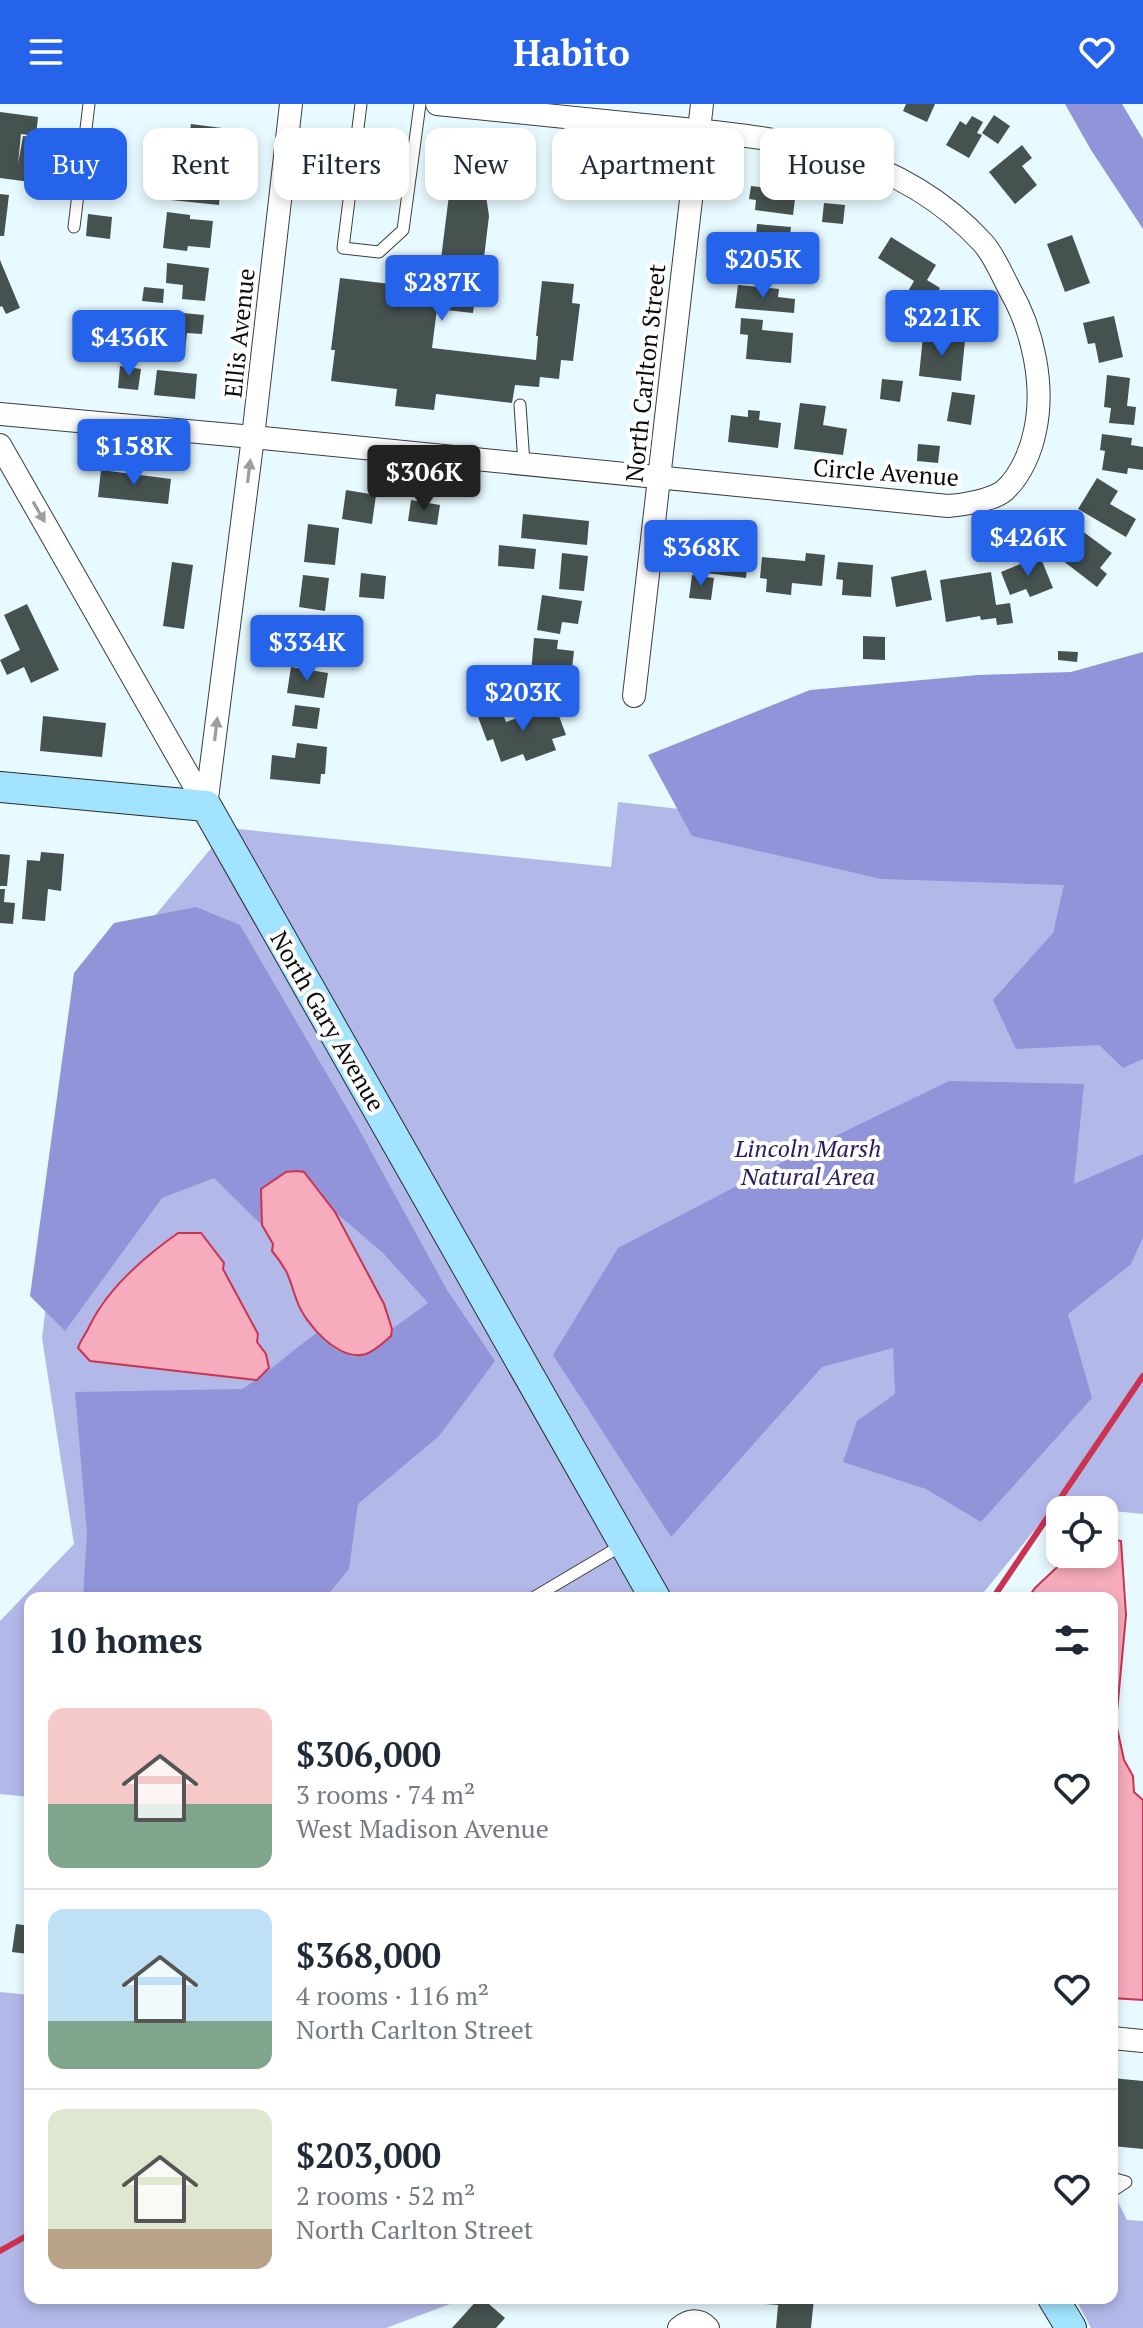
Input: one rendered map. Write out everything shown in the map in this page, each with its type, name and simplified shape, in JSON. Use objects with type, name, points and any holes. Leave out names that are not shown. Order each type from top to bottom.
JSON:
[{"type":"street","name":"Ellis Avenue","points":[[206,806],[291,104]]},
{"type":"street","name":"Circle Avenue","points":[[437,104],[679,128]]},
{"type":"street","name":"North Carlton Street","points":[[699,128],[702,104]]},
{"type":"street","name":"Circle Avenue","points":[[0,414],[948,506],[967,505],[1004,491],[1030,452],[1038,392],[1034,354],[1024,321],[1014,296],[985,245],[944,207],[898,177],[836,154],[744,135]]},
{"type":"street","name":"North Carlton Street","points":[[634,696],[691,200]]},
{"type":"street","name":"North Gary Avenue","points":[[0,445],[652,1592]]},
{"type":"street","points":[[0,787],[206,806]]},
{"type":"street","points":[[1118,2039],[1143,2041]]},
{"type":"street","points":[[1057,2304],[1071,2328]]},
{"type":"street","points":[[679,2328],[692,2321],[708,2328]]},
{"type":"lane","points":[[74,227],[89,104]]},
{"type":"lane","points":[[361,104],[343,248],[379,252],[403,230],[420,104]]},
{"type":"lane","points":[[520,405],[524,464]]},
{"type":"lane","points":[[543,1592],[624,1543]]},
{"type":"green space","points":[[1065,104],[1122,104],[1143,139],[1143,229],[1091,150]]},
{"type":"green space","points":[[1143,652],[1143,1059],[1123,1068],[1099,1045],[1016,1049],[993,1000],[1053,933],[1064,885],[882,879],[692,836],[648,755],[810,690],[978,675],[1071,672]]},
{"type":"green space","name":"Lincoln Marsh Natural Area","points":[[618,802],[1143,862],[1143,1514],[1118,1511],[1118,1496],[1046,1496],[1046,1516],[984,1592],[28,1592],[74,1544],[42,1338],[76,1062],[127,949],[228,828],[611,867]]},
{"type":"green space","points":[[196,907],[240,925],[356,1124],[447,1290],[495,1361],[439,1436],[358,1504],[349,1569],[330,1592],[83,1592],[87,1533],[75,1392],[242,1389],[318,1332],[336,1350],[353,1356],[391,1336],[392,1329],[428,1303],[383,1253],[335,1212],[304,1172],[286,1172],[262,1189],[262,1225],[214,1178],[162,1198],[65,1331],[30,1296],[74,973],[114,923]]},
{"type":"green space","points":[[949,1081],[1084,1084],[1074,1184],[1143,1154],[1143,1237],[1131,1264],[1068,1314],[1092,1398],[981,1522],[926,1489],[843,1462],[857,1421],[895,1394],[893,1348],[822,1367],[671,1537],[553,1355],[618,1248],[794,1156]]},
{"type":"green space","name":"Lincoln Marsh Natural Area","points":[[24,1596],[24,1796],[0,1794],[0,1621]]},
{"type":"green space","points":[[0,1992],[24,1994],[24,2304],[450,2304],[386,2328],[0,2328]]},
{"type":"green space","points":[[1118,2202],[1127,2220],[1143,2221],[1143,2328],[1091,2328],[1078,2304],[1118,2304]]},
{"type":"shaded area","points":[[286,1172],[304,1172],[335,1212],[384,1304],[392,1329],[391,1336],[366,1354],[356,1355],[334,1347],[315,1330],[301,1310],[288,1275],[272,1251],[273,1244],[262,1225],[261,1189]]},
{"type":"shaded area","points":[[178,1233],[201,1233],[224,1263],[223,1269],[258,1334],[257,1342],[266,1354],[269,1368],[257,1380],[90,1361],[78,1348],[98,1311],[117,1286],[152,1252]]},
{"type":"shaded area","points":[[1118,1540],[1121,1541],[1126,1615],[1118,1701],[1118,1592],[1032,1592],[1056,1568],[1118,1568]]},
{"type":"shaded area","points":[[1118,1732],[1124,1760],[1133,1776],[1134,1792],[1143,1800],[1143,2000],[1118,1998]]},
{"type":"building","points":[[906,104],[935,104],[927,122],[903,111]]},
{"type":"building","points":[[0,112],[38,117],[37,128],[24,128],[24,134],[21,134],[18,164],[24,136],[24,181],[0,178]]},
{"type":"building","points":[[994,115],[1010,126],[998,144],[982,133]]},
{"type":"building","points":[[972,116],[983,122],[977,133],[982,135],[969,158],[946,145],[960,121],[966,125]]},
{"type":"building","points":[[191,124],[222,128],[190,128]]},
{"type":"building","points":[[1022,145],[1032,158],[1022,166],[1037,185],[1015,204],[989,172]]},
{"type":"building","points":[[751,186],[760,187],[760,200],[795,200],[793,215],[755,210],[756,200],[749,199]]},
{"type":"building","points":[[0,194],[9,195],[4,236],[0,236]]},
{"type":"building","points":[[171,200],[219,200],[219,205]]},
{"type":"building","points":[[448,200],[487,200],[489,216],[481,283],[477,284],[473,313],[437,309],[432,348],[536,360],[542,281],[574,284],[572,303],[580,304],[573,361],[561,360],[559,379],[540,377],[539,387],[515,385],[512,403],[436,394],[434,410],[395,406],[397,389],[331,381],[335,350],[331,350],[340,278],[399,285],[395,262],[441,259]]},
{"type":"building","points":[[824,203],[845,205],[843,224],[822,222]]},
{"type":"building","points":[[167,212],[190,215],[190,219],[213,221],[210,248],[188,246],[187,251],[163,248]]},
{"type":"building","points":[[88,214],[112,217],[110,239],[86,236]]},
{"type":"building","points":[[757,224],[791,227],[788,252],[799,253],[798,268],[744,263],[745,247],[755,248]]},
{"type":"building","points":[[1072,235],[1090,283],[1065,292],[1047,244]]},
{"type":"building","points":[[891,237],[936,265],[927,280],[940,288],[928,307],[907,293],[914,281],[878,258]]},
{"type":"building","points":[[0,260],[20,308],[6,314],[0,307]]},
{"type":"building","points":[[167,263],[209,268],[205,301],[182,299],[183,285],[166,283]]},
{"type":"building","points":[[738,285],[779,289],[778,297],[795,299],[794,313],[735,308]]},
{"type":"building","points":[[144,287],[164,289],[163,303],[142,301]]},
{"type":"building","points":[[162,311],[204,315],[202,334],[187,333],[185,351],[151,347],[153,332],[160,333]]},
{"type":"building","points":[[1114,316],[1123,357],[1099,363],[1095,343],[1088,344],[1083,323]]},
{"type":"building","points":[[741,318],[763,320],[762,330],[793,333],[791,363],[746,359],[748,335],[740,334]]},
{"type":"building","points":[[923,336],[965,340],[961,381],[919,376]]},
{"type":"building","points":[[120,366],[141,369],[138,390],[118,388]]},
{"type":"building","points":[[157,370],[197,374],[195,399],[154,395]]},
{"type":"building","points":[[1107,375],[1130,378],[1127,406],[1136,407],[1134,425],[1109,423],[1111,408],[1104,407]]},
{"type":"building","points":[[882,379],[903,381],[900,402],[880,399]]},
{"type":"building","points":[[952,392],[975,395],[971,425],[947,421]]},
{"type":"building","points":[[800,403],[826,406],[823,425],[847,429],[843,455],[794,449]]},
{"type":"building","points":[[748,410],[760,411],[759,420],[781,423],[778,448],[728,442],[731,415],[748,417]]},
{"type":"building","points":[[1102,434],[1132,438],[1131,445],[1143,447],[1143,470],[1128,468],[1127,474],[1102,470],[1105,451],[1100,450]]},
{"type":"building","points":[[918,444],[940,446],[938,463],[917,461]]},
{"type":"building","points":[[101,470],[171,479],[168,504],[98,497]]},
{"type":"building","points":[[1097,478],[1118,491],[1110,504],[1136,519],[1126,537],[1078,509]]},
{"type":"building","points":[[346,490],[376,495],[372,524],[342,519]]},
{"type":"building","points":[[411,500],[440,505],[437,525],[408,521]]},
{"type":"building","points":[[523,514],[589,521],[587,545],[521,538]]},
{"type":"building","points":[[1070,522],[1112,553],[1100,568],[1107,574],[1097,587],[1049,550]]},
{"type":"building","points":[[308,524],[339,528],[335,565],[304,562]]},
{"type":"building","points":[[499,545],[536,549],[534,569],[498,566]]},
{"type":"building","points":[[709,551],[748,556],[746,578],[706,573]]},
{"type":"building","points":[[562,553],[588,556],[584,591],[559,589]]},
{"type":"building","points":[[806,553],[825,555],[822,586],[792,583],[791,595],[766,592],[767,579],[760,578],[762,557],[805,561]]},
{"type":"building","points":[[1040,556],[1053,588],[1030,597],[1026,589],[1010,595],[1001,572]]},
{"type":"building","points":[[172,562],[193,565],[184,629],[163,626]]},
{"type":"building","points":[[838,562],[873,565],[871,597],[842,595],[843,580],[836,579]]},
{"type":"building","points":[[926,570],[932,600],[896,607],[891,577]]},
{"type":"building","points":[[991,572],[996,605],[1010,603],[1013,623],[997,625],[996,618],[981,620],[980,616],[946,622],[940,580]]},
{"type":"building","points":[[361,573],[386,576],[384,599],[359,597]]},
{"type":"building","points":[[303,575],[329,578],[325,611],[299,607]]},
{"type":"building","points":[[692,575],[714,578],[711,600],[689,598]]},
{"type":"building","points":[[542,595],[582,601],[578,624],[562,622],[560,634],[537,630]]},
{"type":"building","points":[[27,604],[59,670],[31,683],[24,667],[7,675],[0,660],[20,650],[4,615]]},
{"type":"building","points":[[298,617],[345,622],[344,637],[335,636],[334,649],[295,645]]},
{"type":"building","points":[[863,636],[885,637],[885,660],[863,659]]},
{"type":"building","points":[[534,638],[558,640],[557,649],[574,651],[571,677],[531,673]]},
{"type":"building","points":[[1058,651],[1078,652],[1077,662],[1058,660]]},
{"type":"building","points":[[291,667],[328,673],[324,698],[287,693]]},
{"type":"building","points":[[295,705],[320,708],[317,729],[292,726]]},
{"type":"building","points":[[555,705],[566,735],[552,739],[556,750],[526,761],[523,754],[501,762],[493,739],[487,741],[478,717],[501,709],[506,722]]},
{"type":"building","points":[[43,716],[106,723],[102,757],[40,751]]},
{"type":"building","points":[[297,743],[327,747],[325,774],[321,774],[320,784],[270,779],[272,755],[295,758]]},
{"type":"building","points":[[41,852],[64,854],[61,891],[48,889],[45,921],[22,919],[27,860],[40,861]]},
{"type":"building","points":[[0,854],[10,855],[7,886],[0,886]]},
{"type":"building","points":[[0,889],[5,889],[4,902],[15,903],[13,924],[0,923]]},
{"type":"building","points":[[16,1924],[24,1925],[24,1954],[12,1952]]},
{"type":"building","points":[[1118,2079],[1143,2081],[1143,2149],[1118,2147]]},
{"type":"building","points":[[474,2304],[489,2304],[505,2318],[496,2328],[452,2328]]},
{"type":"building","points":[[765,2304],[813,2304],[811,2328],[776,2328],[778,2305]]},
{"type":"waterway","points":[[997,1592],[1143,1376]]},
{"type":"waterway","points":[[0,2251],[24,2237]]}]
